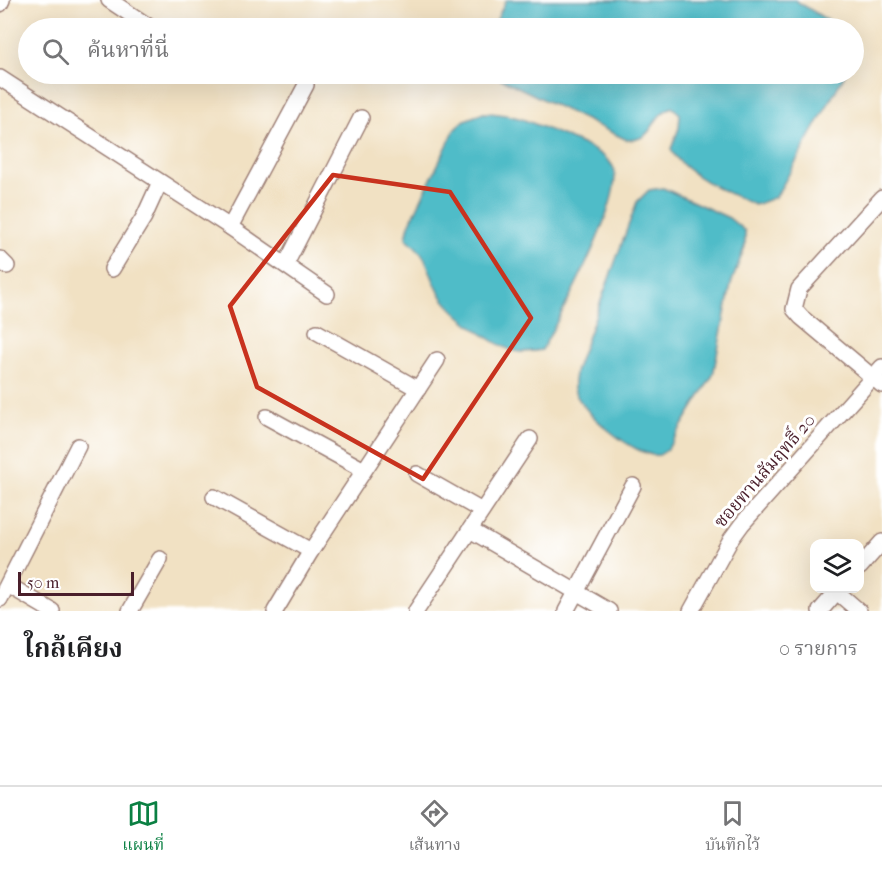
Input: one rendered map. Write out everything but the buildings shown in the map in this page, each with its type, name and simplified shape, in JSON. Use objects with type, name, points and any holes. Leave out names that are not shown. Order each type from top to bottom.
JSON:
[{"type":"street","points":[[110,0],[136,18]]},
{"type":"street","points":[[0,78],[230,227],[327,294]]},
{"type":"street","points":[[230,227],[306,85]]},
{"type":"street","points":[[286,264],[361,118]]},
{"type":"street","points":[[112,269],[144,218],[160,182]]},
{"type":"street","points":[[879,377],[801,317],[794,309],[794,302],[800,289],[882,198]]},
{"type":"street","points":[[317,332],[418,389]]},
{"type":"street","points":[[275,611],[311,551],[437,360]]},
{"type":"street","name":"ซอยทานสัมฤทธิ์ 20","points":[[691,611],[731,538],[742,524],[879,377]]},
{"type":"street","points":[[267,417],[364,470]]},
{"type":"street","points":[[416,611],[530,439]]},
{"type":"street","points":[[0,598],[78,446]]},
{"type":"street","points":[[417,474],[482,511]]},
{"type":"street","points":[[566,611],[633,486]]},
{"type":"street","points":[[214,497],[311,551]]},
{"type":"street","points":[[470,530],[609,611]]},
{"type":"street","points":[[864,562],[882,542]]},
{"type":"street","points":[[130,611],[160,559]]},
{"type":"street","points":[[8,585],[52,611]]},
{"type":"street","points":[[820,611],[835,593]]},
{"type":"street","points":[[841,593],[859,611]]},
{"type":"highlighted area","points":[[333,175],[450,192],[531,318],[423,479],[257,387],[230,306]]},
{"type":"water","points":[[506,0],[795,0],[824,18],[498,18]]},
{"type":"water","points":[[511,84],[839,84],[776,197],[755,205],[696,175],[677,158],[671,149],[679,128],[680,114],[672,107],[659,116],[643,136],[627,140]]},
{"type":"water","points":[[483,113],[505,115],[532,123],[589,147],[612,165],[615,179],[611,201],[602,227],[542,350],[519,352],[510,349],[487,337],[463,319],[444,300],[424,258],[406,238],[409,225],[455,129],[465,120]]},
{"type":"water","points":[[663,188],[729,218],[745,231],[745,246],[731,284],[713,375],[667,450],[659,455],[649,454],[623,441],[596,419],[577,397],[574,383],[576,369],[637,202],[649,190]]}]
